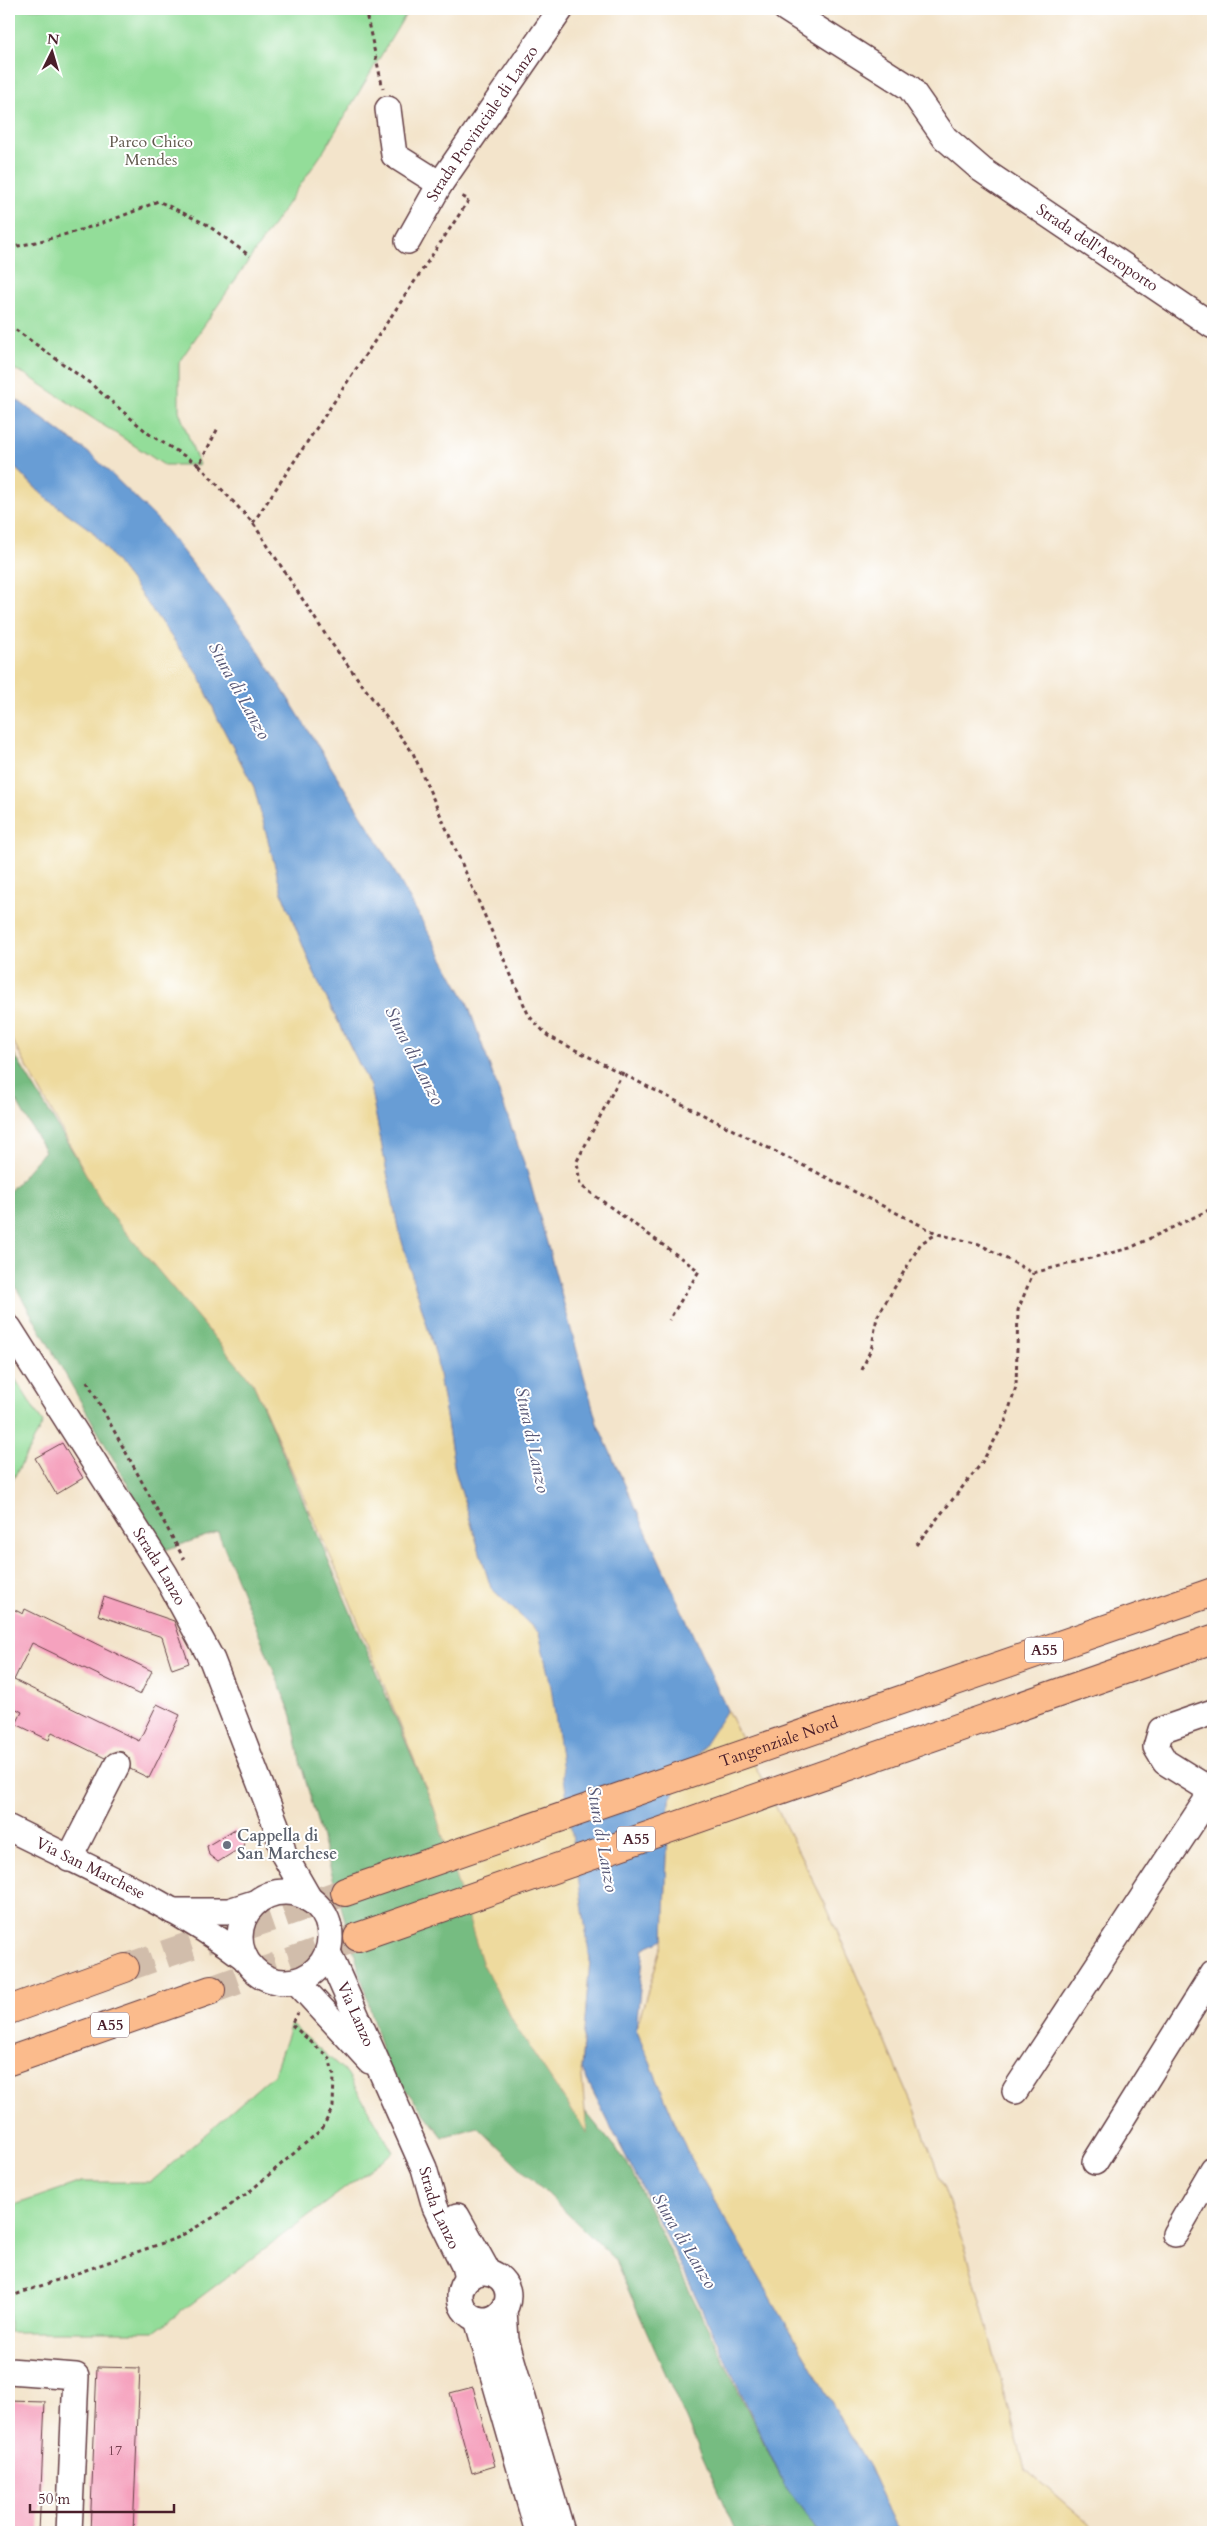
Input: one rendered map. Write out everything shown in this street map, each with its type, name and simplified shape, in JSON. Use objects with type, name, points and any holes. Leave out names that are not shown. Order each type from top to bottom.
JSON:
[{"type":"highway","name":"Tangenziale Nord","points":[[355,1889],[1213,1592]]},
{"type":"highway","name":"A55","points":[[369,1933],[892,1749],[1213,1639]]},
{"type":"highway","points":[[9,2010],[125,1968]]},
{"type":"highway","name":"A55","points":[[9,2061],[211,1990]]},
{"type":"street","name":"Strada Provinciale di Lanzo","points":[[408,241],[440,184],[561,9]]},
{"type":"street","name":"Strada dell'Aeroporto","points":[[786,9],[910,88],[945,138],[982,170],[1213,326]]},
{"type":"street","points":[[388,109],[394,155],[440,184]]},
{"type":"street","name":"Strada Lanzo","points":[[9,1328],[164,1574],[212,1660],[276,1825],[284,1855],[310,1900]]},
{"type":"street","points":[[1015,2091],[1206,1801],[1207,1788],[1165,1762],[1156,1747],[1161,1730],[1213,1712]]},
{"type":"street","points":[[69,1858],[117,1765]]},
{"type":"street","name":"Strada Lanzo","points":[[264,1898],[282,1865],[276,1825]]},
{"type":"street","name":"Via San Marchese","points":[[9,1828],[172,1911],[245,1958]]},
{"type":"street","points":[[287,1892],[310,1900],[321,1910],[328,1923],[330,1938],[328,1952],[321,1965],[310,1975],[302,1989],[266,1978],[254,1970],[245,1958],[240,1944],[240,1929],[245,1915],[264,1898],[287,1892]]},
{"type":"street","name":"Via San Marchese","points":[[172,1911],[229,1911],[264,1898]]},
{"type":"street","name":"Via Lanzo","points":[[328,1952],[424,2168]]},
{"type":"street","points":[[1095,2162],[1213,1973]]},
{"type":"street","name":"Via Lanzo","points":[[302,1989],[383,2076]]},
{"type":"street","name":"Strada Lanzo","points":[[424,2168],[450,2203],[478,2275]]},
{"type":"street","points":[[1175,2234],[1213,2169]]},
{"type":"street","points":[[504,2310],[492,2319],[477,2319],[469,2315],[460,2301],[460,2293],[478,2275],[498,2276],[507,2288],[508,2295],[504,2310],[506,2340],[562,2532]]},
{"type":"street","points":[[477,2319],[538,2532]]},
{"type":"street","points":[[9,2371],[76,2376],[69,2532]]},
{"type":"path","points":[[365,9],[388,109]]},
{"type":"path","points":[[253,523],[469,200],[440,184]]},
{"type":"path","points":[[9,248],[71,234],[123,217],[158,201],[206,224],[250,256]]},
{"type":"path","points":[[9,325],[91,384],[149,434],[199,465],[253,523],[329,640],[413,753],[529,1016],[548,1036],[623,1072],[938,1234],[980,1244],[1033,1273],[1130,1248],[1213,1208]]},
{"type":"path","points":[[199,465],[218,428]]},
{"type":"path","points":[[623,1072],[577,1161],[580,1185],[700,1271],[669,1320]]},
{"type":"path","points":[[862,1370],[872,1346],[877,1316],[922,1243],[938,1234]]},
{"type":"path","points":[[916,1545],[981,1464],[1006,1422],[1016,1387],[1018,1310],[1033,1273]]},
{"type":"path","points":[[87,1381],[185,1561]]},
{"type":"path","points":[[9,2297],[176,2238],[214,2217],[248,2192],[322,2129],[334,2107],[334,2076],[329,2058],[291,2024],[302,1989]]},
{"type":"green space","name":"Parco Chico Mendes","points":[[9,9],[409,9],[323,152],[179,362],[179,411],[199,465],[164,465],[25,374],[9,367]]},
{"type":"green space","points":[[9,1046],[110,1213],[253,1383],[434,1808],[518,2030],[626,2161],[785,2486],[819,2532],[736,2532],[615,2260],[478,2127],[443,2137],[386,2065],[300,1761],[292,1716],[218,1532],[165,1550],[9,1275],[9,1192],[45,1151],[9,1088]]},
{"type":"green space","points":[[9,1369],[43,1423],[9,1487]]},
{"type":"green space","points":[[291,2024],[347,2073],[393,2152],[154,2332],[9,2332],[9,2207],[81,2182],[151,2182],[274,2074]]},
{"type":"sand","points":[[9,462],[47,499],[92,530],[199,675],[218,719],[254,787],[282,893],[313,971],[370,1086],[398,1228],[436,1356],[455,1471],[491,1588],[539,1633],[566,1747],[591,1889],[590,1960],[581,2068],[587,2133],[518,2030],[483,1965],[434,1808],[344,1587],[253,1383],[103,1205],[9,1034]]},
{"type":"sand","points":[[727,1710],[826,1906],[915,2109],[967,2253],[1025,2469],[1098,2532],[899,2532],[869,2467],[690,2158],[636,2029],[664,1939],[669,1800],[691,1748]]},
{"type":"water","name":"Stura di Lanzo","points":[[9,394],[93,456],[158,520],[247,633],[377,840],[467,1002],[527,1171],[597,1423],[727,1710],[669,1800],[664,1939],[644,1948],[636,2029],[690,2158],[869,2467],[899,2532],[819,2532],[785,2486],[680,2263],[581,2068],[590,1960],[551,1687],[539,1633],[491,1588],[455,1471],[436,1356],[398,1228],[370,1086],[313,971],[282,893],[254,787],[218,719],[199,675],[132,582],[92,531],[47,499],[9,462]]},
{"type":"building","points":[[62,1443],[83,1478],[56,1494],[35,1458]]},
{"type":"building","points":[[104,1597],[174,1621],[189,1663],[172,1669],[162,1637],[98,1615]]},
{"type":"building","points":[[9,1607],[23,1614],[25,1609],[152,1671],[140,1695],[32,1643],[14,1680],[139,1741],[157,1704],[180,1715],[149,1778],[130,1769],[129,1758],[123,1752],[116,1751],[105,1758],[52,1732],[49,1740],[16,1724],[22,1712],[9,1705]]},
{"type":"building","name":"Cappella di San Marchese","points":[[235,1829],[245,1845],[218,1862],[209,1855],[207,1846]]},
{"type":"building","points":[[97,2367],[140,2368],[133,2532],[90,2532]]},
{"type":"building","points":[[473,2387],[495,2466],[472,2473],[450,2393]]},
{"type":"building","points":[[9,2401],[45,2402],[39,2532],[9,2532]]},
{"type":"tunnel","points":[[125,1968],[345,1892]]},
{"type":"tunnel","points":[[211,1990],[358,1937]]},
{"type":"place","name":"Cappella di San Marchese","points":[[227,1845]]}]
